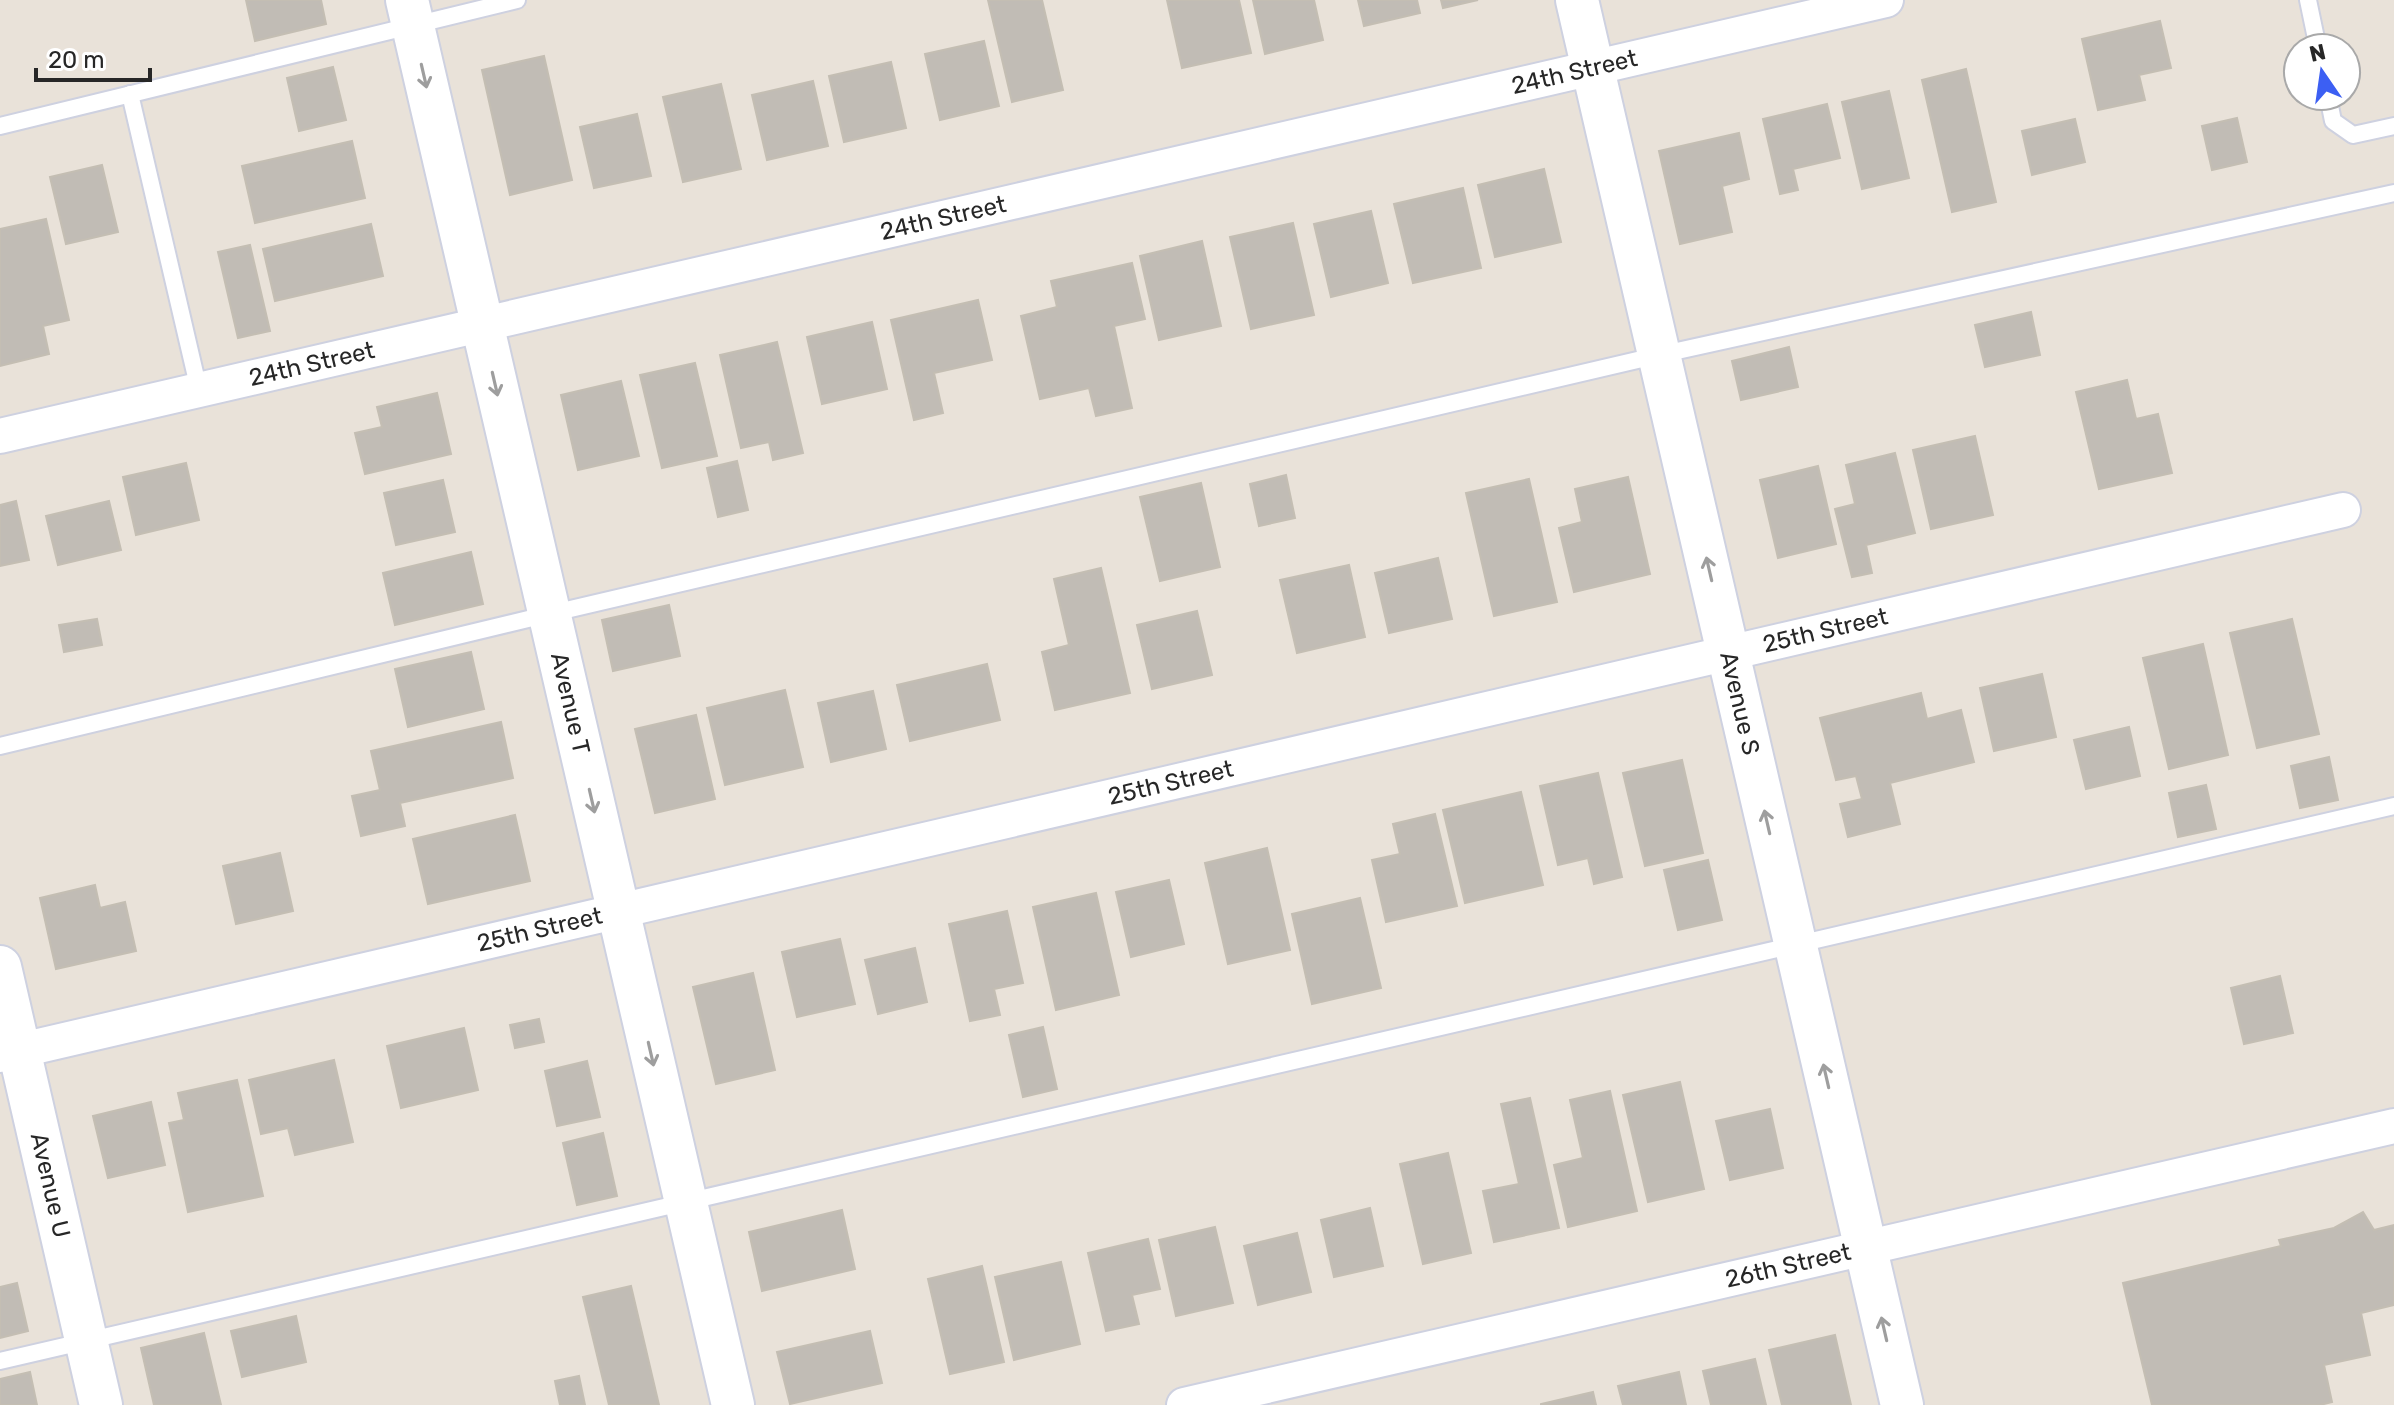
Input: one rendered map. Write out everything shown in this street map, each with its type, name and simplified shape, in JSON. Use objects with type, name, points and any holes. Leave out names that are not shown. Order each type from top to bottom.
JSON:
[{"type":"street","name":"Avenue S","points":[[1577,0],[1902,1405]]},
{"type":"street","name":"24th Street","points":[[0,436],[1886,0]]},
{"type":"street","name":"Avenue T","points":[[410,12],[733,1405]]},
{"type":"street","name":"25th Street","points":[[10,1053],[2343,510]]},
{"type":"street","name":"Avenue U","points":[[0,967],[10,1053],[101,1405]]},
{"type":"street","name":"26th Street","points":[[1184,1405],[2394,1126]]},
{"type":"lane","points":[[0,126],[130,94],[410,12],[517,0]]},
{"type":"lane","points":[[2308,0],[2315,32]]},
{"type":"lane","points":[[130,94],[199,390]]},
{"type":"lane","points":[[2331,112],[2333,121],[2353,135],[2394,126]]},
{"type":"lane","points":[[0,746],[549,614],[1659,355],[2394,193]]},
{"type":"lane","points":[[0,1361],[2394,806]]},
{"type":"building","points":[[246,0],[321,0],[326,24],[255,41]]},
{"type":"building","points":[[988,0],[1042,0],[1063,90],[1012,102]]},
{"type":"building","points":[[1167,0],[1239,0],[1251,53],[1182,68]]},
{"type":"building","points":[[1253,0],[1314,0],[1323,40],[1265,54]]},
{"type":"building","points":[[1358,0],[1417,0],[1420,13],[1364,26]]},
{"type":"building","points":[[1441,0],[1478,0],[1443,8]]},
{"type":"building","points":[[2160,21],[2171,68],[2139,75],[2145,100],[2098,110],[2082,39]]},
{"type":"building","points":[[984,41],[999,106],[940,120],[925,54]]},
{"type":"building","points":[[544,56],[572,180],[510,195],[482,70]]},
{"type":"building","points":[[891,62],[906,128],[844,142],[829,76]]},
{"type":"building","points":[[333,67],[346,120],[299,131],[287,78]]},
{"type":"building","points":[[1966,69],[1996,202],[1952,212],[1922,80]]},
{"type":"building","points":[[813,81],[828,146],[767,160],[752,95]]},
{"type":"building","points":[[721,84],[741,169],[683,182],[663,97]]},
{"type":"building","points":[[1889,91],[1909,178],[1862,189],[1842,102]]},
{"type":"building","points":[[1827,104],[1840,158],[1793,169],[1798,190],[1780,194],[1763,119]]},
{"type":"building","points":[[637,114],[651,176],[594,188],[580,127]]},
{"type":"building","points":[[2237,118],[2247,162],[2212,170],[2202,126]]},
{"type":"building","points":[[2075,119],[2085,162],[2032,175],[2022,131]]},
{"type":"building","points":[[1739,133],[1749,179],[1722,186],[1732,232],[1680,244],[1659,151]]},
{"type":"building","points":[[352,141],[365,198],[255,223],[242,166]]},
{"type":"building","points":[[102,165],[118,232],[66,244],[50,177]]},
{"type":"building","points":[[1544,169],[1561,242],[1495,257],[1478,185]]},
{"type":"building","points":[[1463,188],[1481,268],[1413,283],[1394,204]]},
{"type":"building","points":[[1371,211],[1388,283],[1331,297],[1314,224]]},
{"type":"building","points":[[46,219],[69,320],[43,326],[49,354],[0,366],[0,229]]},
{"type":"building","points":[[1293,223],[1314,315],[1251,329],[1230,237]]},
{"type":"building","points":[[371,224],[383,276],[275,301],[263,249]]},
{"type":"building","points":[[1202,241],[1221,326],[1159,340],[1140,256]]},
{"type":"building","points":[[250,245],[270,331],[238,338],[218,252]]},
{"type":"building","points":[[1132,263],[1145,319],[1114,326],[1132,408],[1096,416],[1089,388],[1040,399],[1021,316],[1057,307],[1051,281]]},
{"type":"building","points":[[978,300],[992,360],[934,373],[943,413],[914,420],[891,320]]},
{"type":"building","points":[[2031,312],[2040,355],[1985,367],[1975,325]]},
{"type":"building","points":[[872,322],[887,389],[822,404],[807,337]]},
{"type":"building","points":[[777,342],[803,453],[773,460],[769,442],[741,448],[720,355]]},
{"type":"building","points":[[1789,347],[1798,387],[1741,400],[1732,361]]},
{"type":"building","points":[[695,363],[717,456],[662,468],[640,375]]},
{"type":"building","points":[[2127,380],[2136,419],[2158,414],[2172,473],[2099,489],[2076,392]]},
{"type":"building","points":[[621,381],[639,456],[578,470],[561,395]]},
{"type":"building","points":[[437,393],[451,454],[365,474],[355,433],[382,427],[377,407]]},
{"type":"building","points":[[1975,436],[1993,515],[1931,529],[1913,450]]},
{"type":"building","points":[[1895,453],[1915,533],[1866,545],[1872,573],[1852,577],[1835,509],[1855,504],[1846,465]]},
{"type":"building","points":[[737,461],[748,510],[718,517],[707,468]]},
{"type":"building","points":[[186,463],[199,520],[136,535],[123,477]]},
{"type":"building","points":[[1818,466],[1836,544],[1778,558],[1760,480]]},
{"type":"building","points":[[1286,475],[1295,518],[1259,526],[1250,484]]},
{"type":"building","points":[[1628,477],[1650,574],[1574,592],[1559,528],[1582,522],[1575,489]]},
{"type":"building","points":[[1529,479],[1557,602],[1494,616],[1466,493]]},
{"type":"building","points":[[443,480],[455,532],[396,545],[384,493]]},
{"type":"building","points":[[1201,483],[1220,567],[1160,581],[1140,497]]},
{"type":"building","points":[[16,501],[29,560],[0,566],[0,505]]},
{"type":"building","points":[[109,501],[121,550],[58,565],[46,516]]},
{"type":"building","points":[[471,552],[483,604],[395,625],[383,573]]},
{"type":"building","points":[[1438,558],[1452,619],[1389,633],[1375,573]]},
{"type":"building","points":[[1349,565],[1365,637],[1297,653],[1280,580]]},
{"type":"building","points":[[1101,568],[1130,693],[1055,710],[1042,652],[1069,645],[1054,579]]},
{"type":"building","points":[[669,605],[680,656],[613,671],[602,620]]},
{"type":"building","points":[[1197,611],[1212,675],[1152,689],[1137,625]]},
{"type":"building","points":[[97,619],[102,645],[64,652],[59,625]]},
{"type":"building","points":[[2292,619],[2319,734],[2257,748],[2230,633]]},
{"type":"building","points":[[2203,644],[2228,755],[2169,769],[2143,658]]},
{"type":"building","points":[[471,652],[484,709],[408,727],[395,669]]},
{"type":"building","points":[[987,664],[1000,720],[910,741],[897,685]]},
{"type":"building","points":[[2042,674],[2056,737],[1994,751],[1980,688]]},
{"type":"building","points":[[785,690],[803,767],[725,785],[707,708]]},
{"type":"building","points":[[873,691],[886,749],[831,762],[818,703]]},
{"type":"building","points":[[1921,693],[1927,719],[1961,710],[1974,762],[1890,783],[1900,824],[1848,837],[1840,804],[1862,799],[1856,776],[1836,780],[1820,718]]},
{"type":"building","points":[[696,715],[715,799],[655,813],[635,729]]},
{"type":"building","points":[[501,722],[513,778],[400,803],[405,826],[361,836],[352,796],[380,790],[371,751]]},
{"type":"building","points":[[2129,727],[2140,776],[2086,789],[2074,740]]},
{"type":"building","points":[[2329,757],[2338,800],[2300,808],[2291,766]]},
{"type":"building","points":[[1682,760],[1703,853],[1645,866],[1623,773]]},
{"type":"building","points":[[1598,773],[1622,877],[1594,884],[1588,858],[1558,865],[1540,786]]},
{"type":"building","points":[[2206,785],[2216,829],[2178,837],[2169,793]]},
{"type":"building","points":[[1521,792],[1543,885],[1465,903],[1443,810]]},
{"type":"building","points":[[1435,814],[1457,906],[1386,922],[1372,860],[1400,854],[1393,824]]},
{"type":"building","points":[[515,815],[530,881],[428,904],[413,839]]},
{"type":"building","points":[[1267,848],[1290,950],[1228,964],[1205,863]]},
{"type":"building","points":[[280,853],[293,911],[236,924],[223,866]]},
{"type":"building","points":[[1708,860],[1722,920],[1678,930],[1664,870]]},
{"type":"building","points":[[1169,880],[1184,944],[1131,957],[1116,892]]},
{"type":"building","points":[[95,885],[100,908],[125,902],[136,951],[56,969],[40,898]]},
{"type":"building","points":[[1096,893],[1119,995],[1056,1010],[1033,907]]},
{"type":"building","points":[[1360,898],[1381,988],[1312,1004],[1292,914]]},
{"type":"building","points":[[1007,911],[1023,983],[994,989],[1000,1015],[970,1021],[949,924]]},
{"type":"building","points":[[840,939],[855,1004],[797,1017],[782,952]]},
{"type":"building","points":[[915,948],[927,1002],[878,1014],[865,960]]},
{"type":"building","points":[[753,973],[775,1070],[716,1084],[693,987]]},
{"type":"building","points":[[2280,976],[2293,1033],[2244,1044],[2231,988]]},
{"type":"building","points":[[539,1019],[544,1042],[515,1048],[510,1025]]},
{"type":"building","points":[[1043,1027],[1057,1089],[1023,1097],[1009,1035]]},
{"type":"building","points":[[464,1028],[478,1090],[401,1108],[387,1046]]},
{"type":"building","points":[[334,1060],[353,1142],[295,1155],[288,1128],[261,1134],[249,1080]]},
{"type":"building","points":[[587,1061],[600,1117],[557,1126],[545,1071]]},
{"type":"building","points":[[237,1080],[263,1196],[188,1212],[169,1123],[184,1120],[178,1093]]},
{"type":"building","points":[[1680,1082],[1704,1189],[1648,1202],[1623,1095]]},
{"type":"building","points":[[1610,1091],[1637,1211],[1568,1227],[1554,1165],[1583,1158],[1570,1100]]},
{"type":"building","points":[[1530,1098],[1559,1228],[1494,1242],[1483,1191],[1519,1184],[1501,1104]]},
{"type":"building","points":[[151,1102],[165,1165],[108,1178],[93,1116]]},
{"type":"building","points":[[1770,1109],[1783,1168],[1730,1180],[1716,1121]]},
{"type":"building","points":[[603,1133],[617,1196],[577,1205],[563,1143]]},
{"type":"building","points":[[1448,1153],[1471,1253],[1423,1264],[1400,1164]]},
{"type":"building","points":[[1370,1208],[1383,1266],[1334,1277],[1321,1220]]},
{"type":"building","points":[[842,1210],[855,1269],[762,1291],[749,1232]]},
{"type":"building","points":[[2363,1212],[2374,1230],[2394,1225],[2394,1305],[2361,1313],[2370,1355],[2324,1365],[2332,1402],[2320,1405],[2152,1405],[2123,1283],[2281,1246],[2279,1240],[2334,1228]]},
{"type":"building","points":[[1215,1227],[1233,1303],[1176,1316],[1159,1240]]},
{"type":"building","points":[[1297,1233],[1311,1292],[1258,1305],[1244,1246]]},
{"type":"building","points":[[1148,1239],[1160,1289],[1132,1295],[1139,1324],[1106,1331],[1088,1253]]},
{"type":"building","points":[[1061,1262],[1080,1344],[1014,1360],[995,1277]]},
{"type":"building","points":[[982,1266],[1004,1362],[950,1374],[928,1279]]},
{"type":"building","points":[[17,1283],[28,1331],[0,1338],[0,1287]]},
{"type":"building","points":[[631,1286],[659,1405],[609,1405],[583,1297]]},
{"type":"building","points":[[296,1316],[306,1362],[242,1377],[231,1331]]},
{"type":"building","points":[[870,1331],[882,1383],[790,1404],[777,1352]]},
{"type":"building","points":[[204,1333],[221,1405],[154,1405],[141,1348]]},
{"type":"building","points":[[1835,1335],[1851,1405],[1782,1405],[1769,1350]]},
{"type":"building","points":[[1755,1359],[1766,1405],[1711,1405],[1703,1371]]},
{"type":"building","points":[[30,1372],[37,1405],[0,1405],[0,1379]]},
{"type":"building","points":[[1679,1372],[1686,1405],[1623,1405],[1618,1386]]},
{"type":"building","points":[[579,1376],[585,1405],[560,1405],[555,1381]]},
{"type":"building","points":[[1593,1392],[1596,1405],[1541,1405],[1541,1404]]}]
